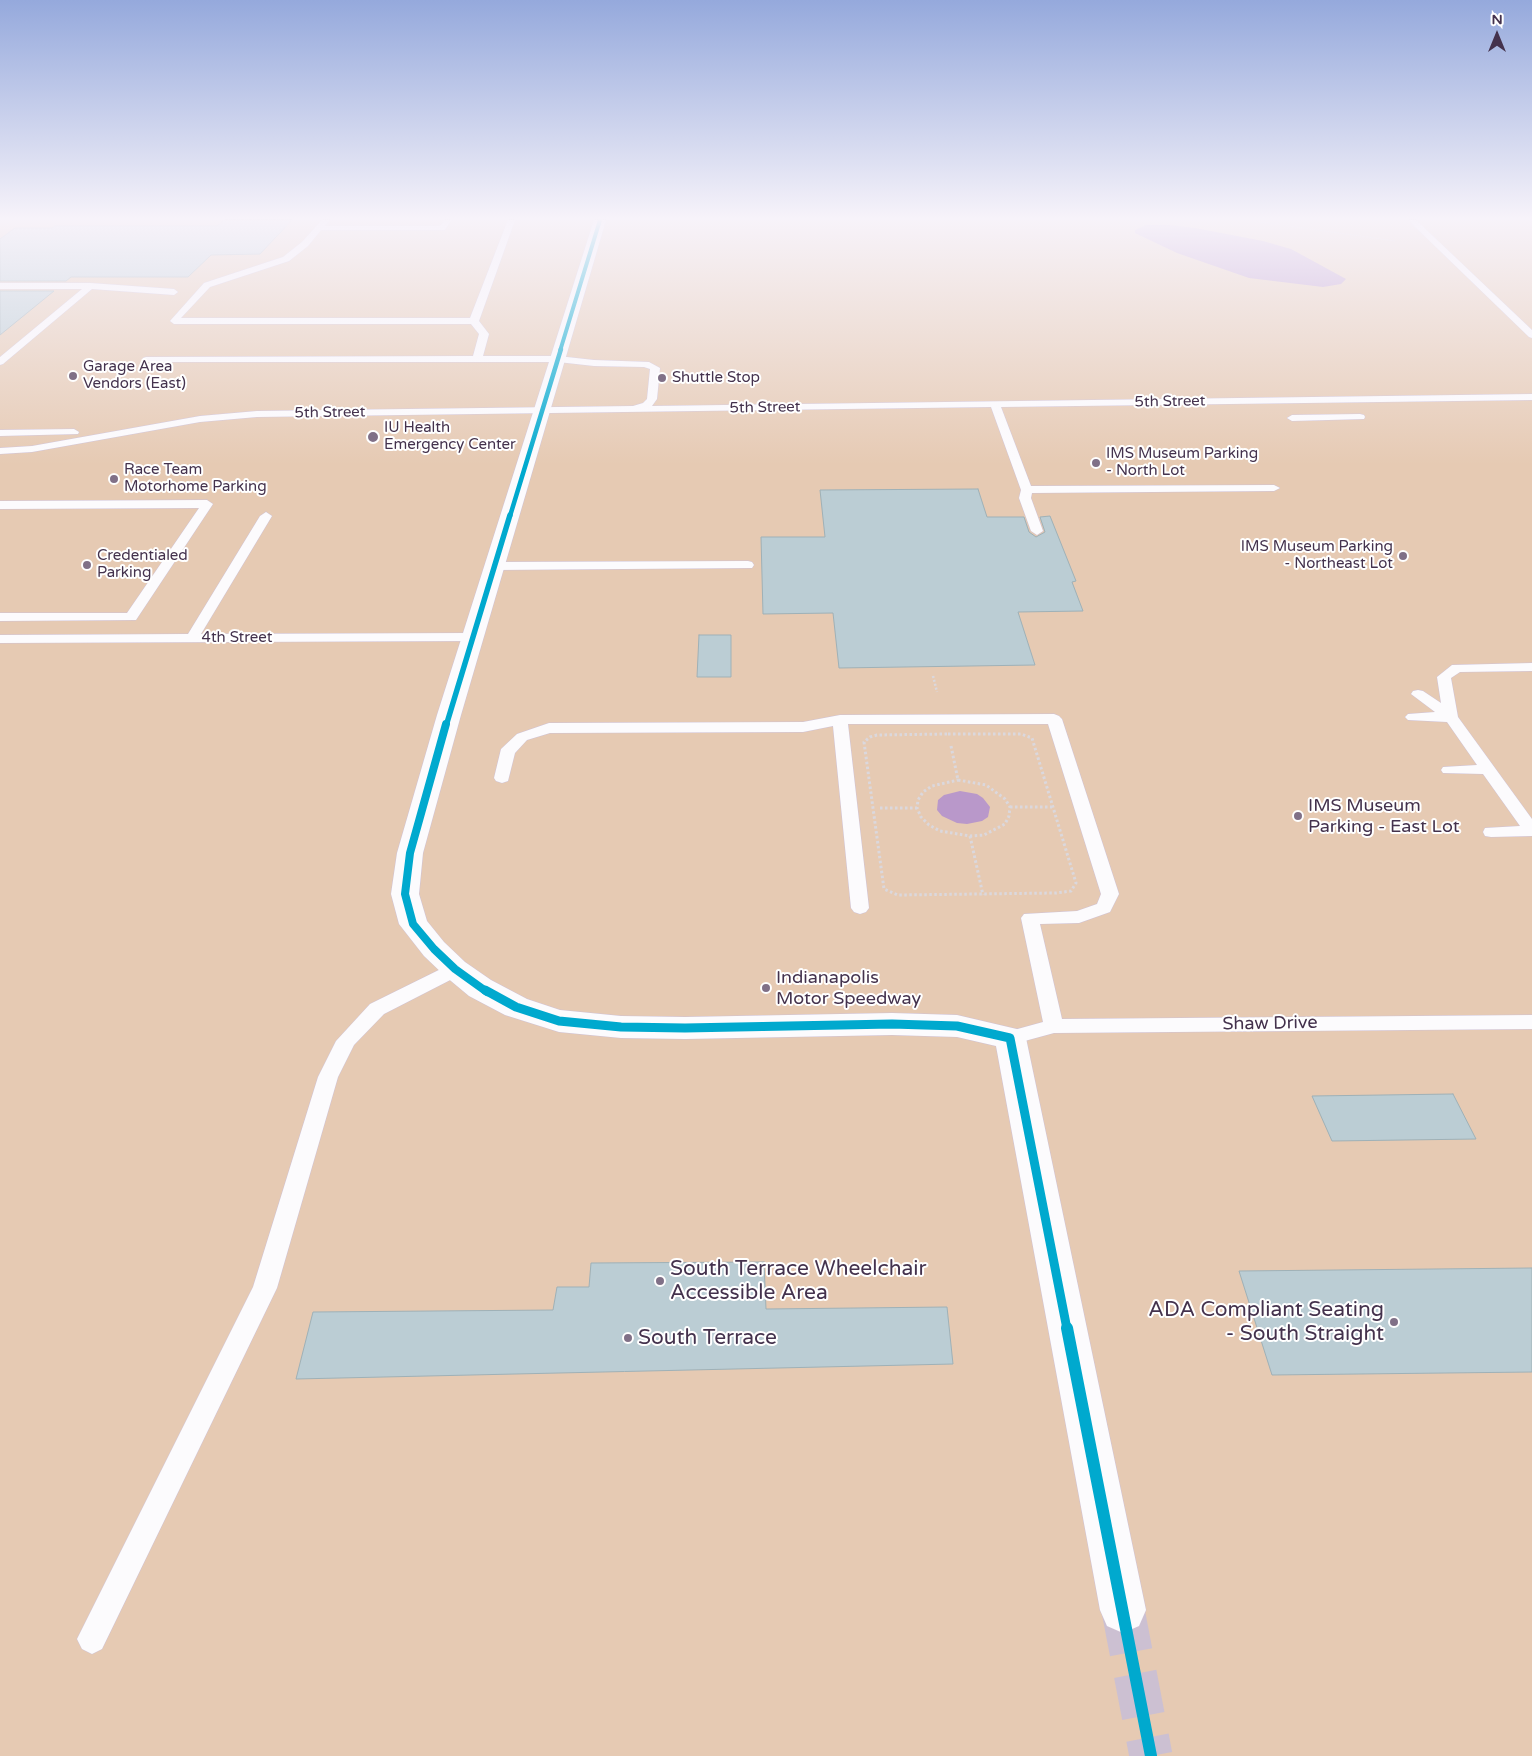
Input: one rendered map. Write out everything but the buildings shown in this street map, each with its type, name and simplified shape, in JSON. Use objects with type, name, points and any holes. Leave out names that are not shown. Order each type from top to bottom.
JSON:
[{"type":"street","points":[[575,302],[473,637],[410,853],[405,894],[413,924],[434,949],[480,988],[516,1006],[559,1021],[620,1027],[685,1028],[892,1024],[957,1026],[1010,1038],[1123,1610]]},
{"type":"lane","points":[[0,362],[71,302]]},
{"type":"lane","points":[[192,302],[174,322],[474,321]]},
{"type":"lane","points":[[474,321],[481,302]]},
{"type":"lane","points":[[1497,302],[1532,335]]},
{"type":"lane","points":[[474,321],[484,334],[477,359]]},
{"type":"lane","points":[[146,360],[558,359],[594,363],[646,364],[654,368],[652,399],[647,405],[626,410]]},
{"type":"lane","name":"5th Street","points":[[0,451],[32,448],[200,419],[273,414],[1532,396]]},
{"type":"lane","points":[[1292,418],[1360,417],[1344,399]]},
{"type":"lane","points":[[995,404],[1027,490],[1025,498],[1037,531]]},
{"type":"lane","points":[[0,433],[68,433],[200,419]]},
{"type":"lane","points":[[1027,490],[1274,488]]},
{"type":"lane","points":[[0,505],[207,504],[131,617],[0,617]]},
{"type":"lane","points":[[192,638],[266,516]]},
{"type":"lane","points":[[495,566],[748,565]]},
{"type":"lane","name":"4th Street","points":[[0,639],[473,637]]},
{"type":"lane","points":[[1451,717],[1444,677],[1457,668],[1492,662],[1532,667]]},
{"type":"lane","points":[[1418,694],[1451,717],[1532,831]]},
{"type":"lane","points":[[1413,717],[1451,717]]},
{"type":"lane","points":[[502,778],[507,752],[522,736],[549,728],[804,727],[840,720],[1054,719],[1110,894],[1104,908],[1079,917],[1030,918],[1054,1026]]},
{"type":"lane","points":[[840,720],[860,908]]},
{"type":"lane","points":[[1449,770],[1488,769]]},
{"type":"lane","points":[[1491,832],[1532,831]]},
{"type":"lane","points":[[92,1639],[265,1288],[328,1077],[346,1041],[377,1009],[456,969]]},
{"type":"lane","name":"Shaw Drive","points":[[1010,1038],[1054,1026],[1532,1022]]},
{"type":"path","points":[[958,780],[986,785],[1006,799],[1010,807],[1009,816],[1005,824],[984,835],[970,836],[940,831],[925,821],[917,808],[918,800],[927,789],[944,782],[958,780]]},
{"type":"path","points":[[1010,807],[1053,807]]},
{"type":"path","points":[[872,808],[917,808]]},
{"type":"path","points":[[970,836],[982,895]]},
{"type":"path","points":[[882,884],[884,889],[898,895],[1056,893]]},
{"type":"shaded area","name":"Indianapolis Motor Speedway","points":[[0,302],[1532,302],[1532,1756],[0,1756]]},
{"type":"shaded area","points":[[960,791],[977,794],[983,798],[990,807],[988,817],[982,821],[967,824],[957,823],[942,816],[937,810],[938,800],[944,795]]},
{"type":"tunnel","points":[[1123,1610],[1151,1756]]},
{"type":"transit line","points":[[575,302],[449,715],[410,853],[405,894],[413,924],[434,949],[455,969],[480,988],[516,1007],[559,1021],[621,1027],[685,1028],[892,1024],[957,1026],[1010,1038],[1151,1756]]},
{"type":"place","name":"Garage Area Vendors (East)","points":[[73,376]]},
{"type":"place","name":"Shuttle Stop","points":[[662,378]]},
{"type":"place","name":"IU Health Emergency Center","points":[[373,437]]},
{"type":"place","name":"IMS Museum Parking - North Lot","points":[[1096,463]]},
{"type":"place","name":"Race Team Motorhome Parking","points":[[114,479]]},
{"type":"place","name":"IMS Museum Parking - Northeast Lot","points":[[1403,556]]},
{"type":"place","name":"Credentialed Parking","points":[[87,565]]},
{"type":"place","name":"IMS Museum Parking - East Lot","points":[[1298,816]]},
{"type":"place","name":"Indianapolis Motor Speedway","points":[[766,988]]},
{"type":"place","name":"South Terrace Wheelchair Accessible Area","points":[[660,1281]]},
{"type":"place","name":"ADA Compliant Seating - South Straight","points":[[1394,1322]]},
{"type":"place","name":"South Terrace","points":[[628,1338]]}]
